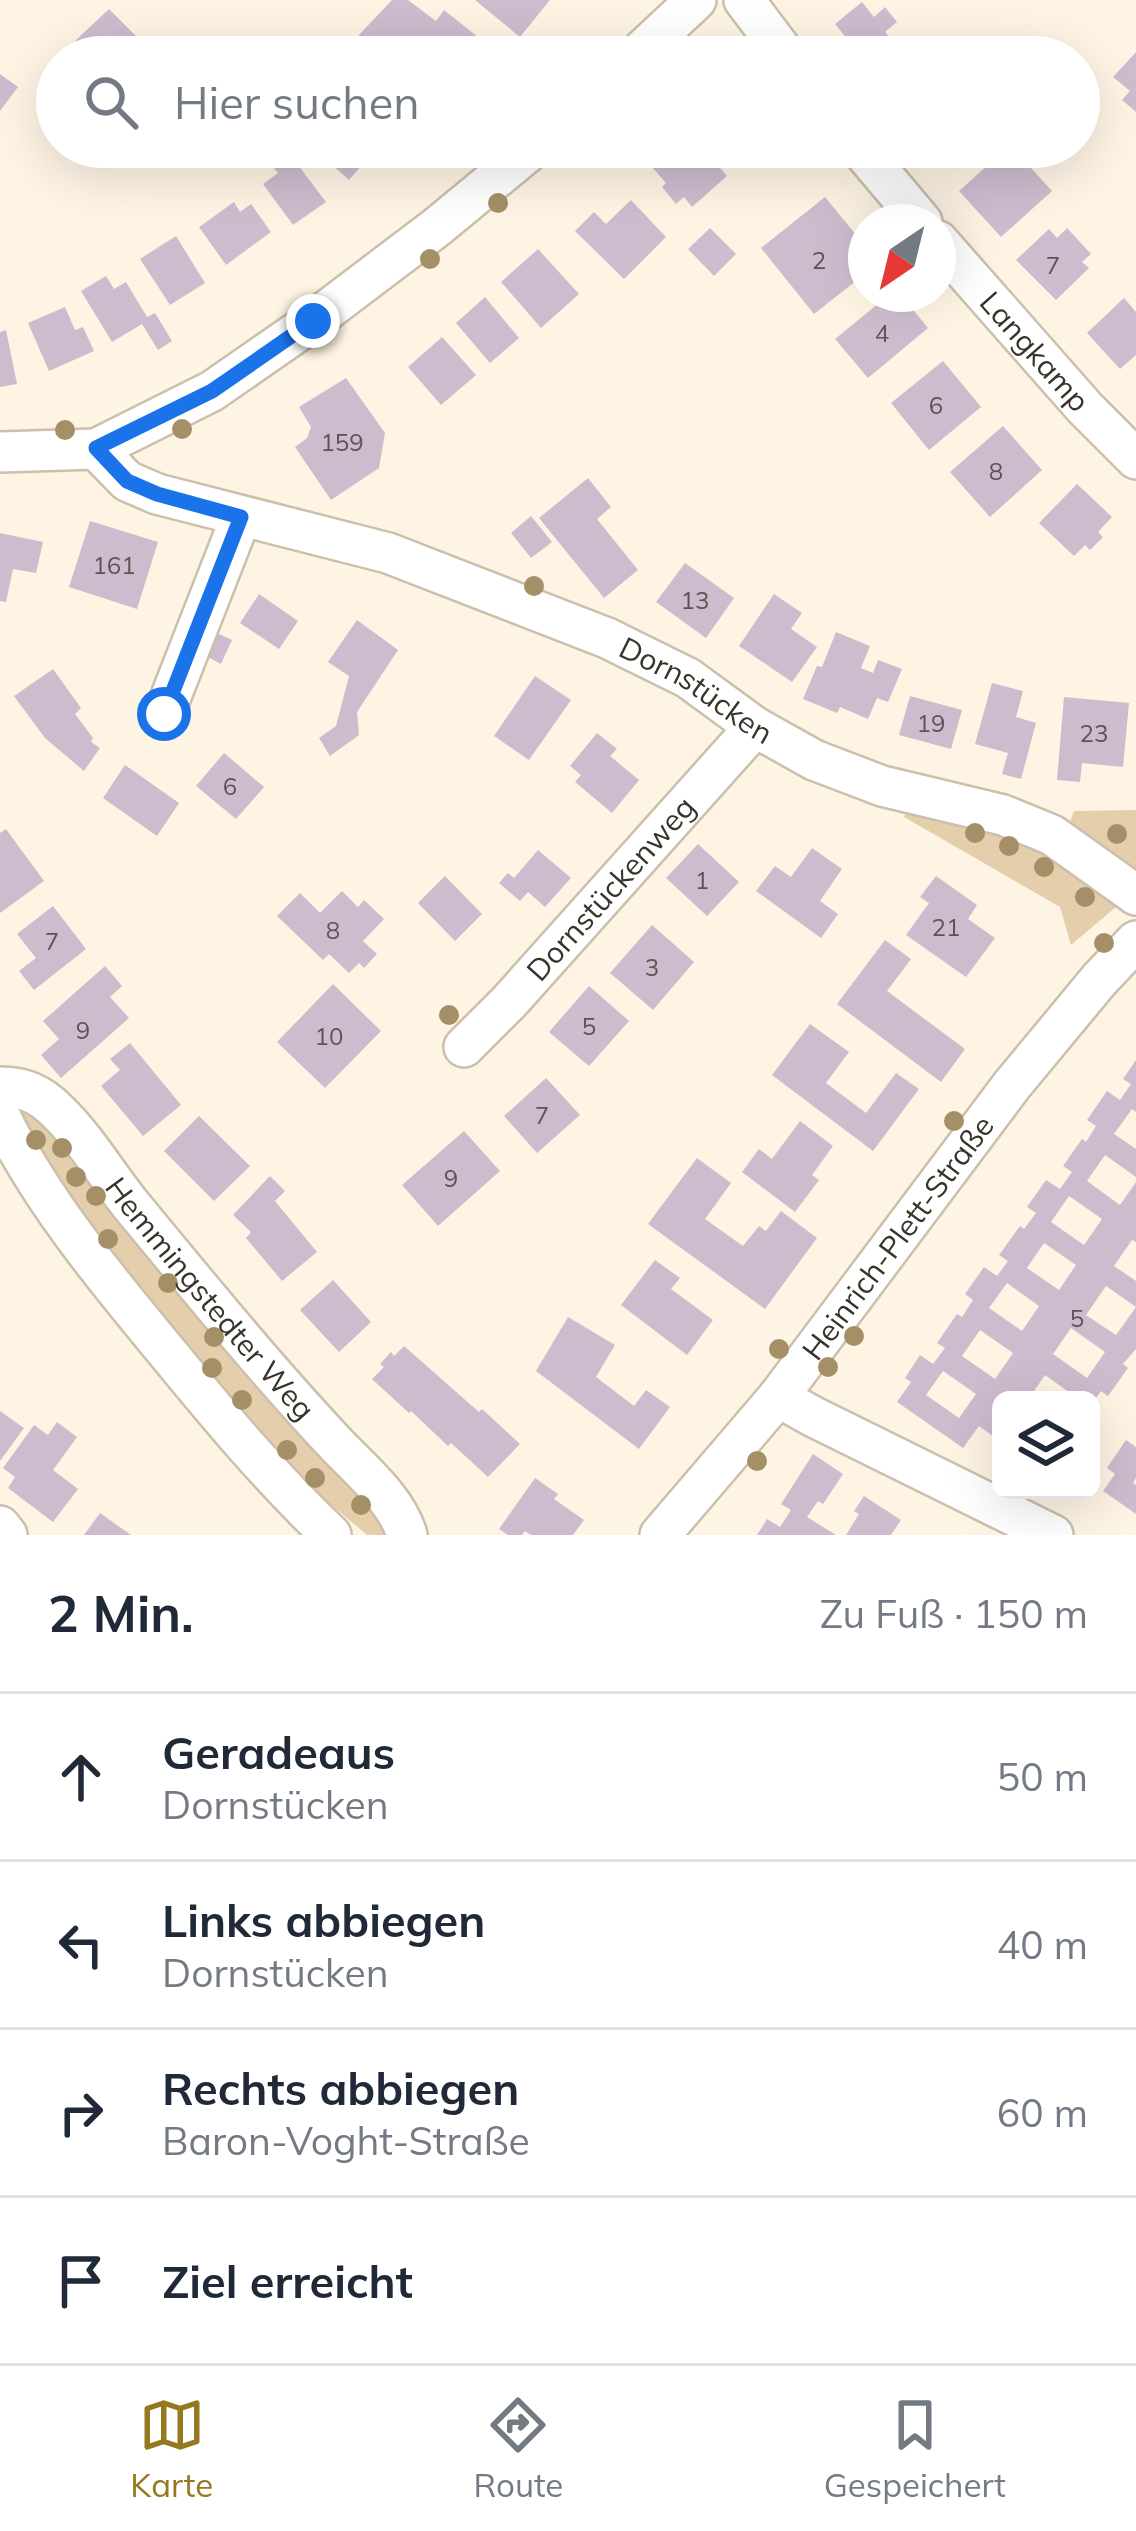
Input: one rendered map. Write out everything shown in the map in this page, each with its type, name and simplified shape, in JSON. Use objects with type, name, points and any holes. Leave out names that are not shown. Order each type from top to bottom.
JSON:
[{"type":"street","points":[[658,36],[697,0]]},
{"type":"street","points":[[744,0],[772,36]]},
{"type":"street","points":[[0,452],[96,448],[212,391],[348,294],[507,168]]},
{"type":"street","points":[[877,168],[907,204]]},
{"type":"street","name":"Langkamp","points":[[956,262],[1085,409],[1136,459]]},
{"type":"street","name":"Dornstücken","points":[[96,448],[127,481],[157,494],[388,553],[608,638],[688,678],[755,728],[814,760],[882,786],[1003,815],[1052,836],[1136,895]]},
{"type":"street","points":[[164,714],[241,517]]},
{"type":"street","name":"Dornstückenweg","points":[[464,1047],[755,728]]},
{"type":"street","name":"Heinrich-Plett-Straße","points":[[660,1535],[778,1397],[1012,1085],[1136,940]]},
{"type":"street","name":"Hemmingstedter Weg","points":[[0,1087],[38,1094],[78,1134],[190,1276],[392,1503],[407,1535]]},
{"type":"street","points":[[0,1116],[73,1234],[123,1299],[285,1489],[331,1535]]},
{"type":"street","points":[[778,1397],[1053,1535]]},
{"type":"street","points":[[0,1526],[7,1535]]},
{"type":"shaded area","points":[[908,806],[951,814],[1047,850],[1106,889],[1116,907],[1071,945],[1060,907],[904,817]]},
{"type":"shaded area","points":[[1136,810],[1136,875],[1067,829],[1074,811]]},
{"type":"shaded area","points":[[20,1101],[34,1107],[393,1535],[367,1535],[303,1481],[213,1382],[126,1279],[42,1159],[16,1113]]},
{"type":"building","points":[[392,0],[408,0],[436,21],[444,10],[477,36],[358,36]]},
{"type":"building","points":[[475,0],[550,0],[519,36]]},
{"type":"building","points":[[862,2],[874,17],[885,7],[897,22],[885,32],[888,36],[845,36],[835,24]]},
{"type":"building","points":[[109,9],[136,36],[80,36]]},
{"type":"building","points":[[1136,52],[1136,112],[1122,100],[1130,91],[1113,77]]},
{"type":"building","points":[[0,74],[18,87],[0,111]]},
{"type":"building","points":[[274,168],[300,168],[326,202],[293,225],[263,184],[278,173]]},
{"type":"building","points":[[336,168],[360,168],[349,180]]},
{"type":"building","points":[[653,168],[720,168],[727,176],[692,207],[684,197],[676,204],[662,187],[666,183]]},
{"type":"building","points":[[985,168],[1031,168],[1052,191],[1001,237],[959,191]]},
{"type":"building","points":[[825,197],[848,225],[848,287],[814,314],[761,248]]},
{"type":"building","points":[[631,200],[666,237],[624,279],[575,231],[594,212],[606,224]]},
{"type":"building","points":[[234,202],[240,212],[251,204],[271,232],[226,265],[199,227]]},
{"type":"building","points":[[710,228],[736,254],[714,276],[688,249]]},
{"type":"building","points":[[1067,228],[1091,254],[1082,262],[1089,268],[1056,300],[1016,260],[1049,229],[1057,238]]},
{"type":"building","points":[[176,236],[205,283],[170,305],[140,259]]},
{"type":"building","points":[[538,249],[579,294],[541,328],[501,282]]},
{"type":"building","points":[[106,276],[114,289],[126,282],[147,317],[155,313],[172,341],[158,350],[142,324],[112,342],[81,291]]},
{"type":"building","points":[[485,297],[519,338],[490,363],[456,323]]},
{"type":"building","points":[[1124,298],[1136,312],[1136,355],[1120,369],[1087,333]]},
{"type":"building","points":[[65,307],[75,330],[83,327],[94,351],[49,371],[28,323]]},
{"type":"building","points":[[868,312],[915,312],[928,328],[868,378],[835,339]]},
{"type":"building","points":[[6,330],[17,384],[0,387],[0,332]]},
{"type":"building","points":[[442,337],[476,375],[441,405],[408,367]]},
{"type":"building","points":[[943,361],[981,407],[929,450],[891,403]]},
{"type":"building","points":[[346,378],[385,433],[379,468],[331,500],[295,447],[307,438],[311,427],[299,407]]},
{"type":"building","points":[[1003,426],[1042,470],[990,517],[950,472]]},
{"type":"building","points":[[588,478],[611,507],[597,519],[638,570],[604,598],[539,518]]},
{"type":"building","points":[[1077,484],[1112,517],[1098,532],[1103,537],[1090,550],[1085,545],[1074,556],[1039,523]]},
{"type":"building","points":[[531,516],[552,542],[531,558],[511,533]]},
{"type":"building","points":[[90,521],[158,542],[137,609],[69,587]]},
{"type":"building","points":[[0,533],[43,542],[36,573],[13,569],[6,602],[0,601]]},
{"type":"building","points":[[685,563],[734,598],[706,638],[656,602]]},
{"type":"building","points":[[259,594],[298,621],[279,649],[240,623]]},
{"type":"building","points":[[774,594],[802,613],[791,629],[817,647],[792,682],[739,646]]},
{"type":"building","points":[[357,620],[398,650],[357,712],[359,735],[330,756],[319,738],[336,726],[349,676],[328,662]]},
{"type":"building","points":[[215,632],[232,640],[221,664],[204,655]]},
{"type":"building","points":[[836,632],[870,646],[861,668],[873,673],[878,660],[902,669],[888,702],[877,698],[868,719],[803,699]]},
{"type":"building","points":[[53,669],[81,708],[75,714],[93,738],[91,742],[100,748],[84,771],[45,738],[14,696]]},
{"type":"building","points":[[535,676],[571,700],[529,760],[494,736]]},
{"type":"building","points":[[992,683],[1023,691],[1016,717],[1036,723],[1021,779],[1002,774],[1008,753],[975,744]]},
{"type":"building","points":[[910,696],[962,710],[951,749],[899,735]]},
{"type":"building","points":[[1064,697],[1129,703],[1123,767],[1082,763],[1080,782],[1057,780]]},
{"type":"building","points":[[597,733],[617,749],[610,756],[639,780],[612,813],[575,782],[581,775],[570,766]]},
{"type":"building","points":[[224,753],[264,787],[236,819],[196,786]]},
{"type":"building","points":[[125,765],[179,803],[157,836],[103,798]]},
{"type":"building","points":[[6,829],[44,881],[0,913],[0,833]]},
{"type":"building","points":[[698,844],[739,882],[707,916],[666,878]]},
{"type":"building","points":[[812,848],[842,869],[820,901],[838,914],[821,938],[756,891],[775,866],[791,877]]},
{"type":"building","points":[[538,850],[571,878],[545,907],[528,892],[520,901],[499,883],[508,873],[514,878]]},
{"type":"building","points":[[445,876],[482,914],[455,941],[418,903]]},
{"type":"building","points":[[936,876],[977,905],[968,919],[995,938],[966,977],[906,935],[929,903],[920,897]]},
{"type":"building","points":[[342,891],[358,907],[364,900],[384,919],[363,941],[377,954],[364,968],[359,963],[349,973],[329,954],[323,960],[277,916],[300,893],[320,913]]},
{"type":"building","points":[[53,906],[86,949],[34,990],[19,971],[36,958],[17,934]]},
{"type":"building","points":[[652,925],[694,962],[653,1010],[610,973]]},
{"type":"building","points":[[885,940],[911,959],[887,991],[965,1049],[941,1082],[837,1004]]},
{"type":"building","points":[[105,966],[122,986],[110,997],[129,1018],[61,1078],[41,1055],[59,1039],[43,1021]]},
{"type":"building","points":[[333,984],[381,1031],[325,1088],[277,1042]]},
{"type":"building","points":[[589,986],[629,1021],[589,1066],[549,1032]]},
{"type":"building","points":[[810,1024],[849,1052],[826,1083],[866,1113],[896,1073],[919,1089],[873,1151],[772,1075]]},
{"type":"building","points":[[130,1043],[181,1105],[143,1136],[101,1086],[120,1070],[110,1059]]},
{"type":"building","points":[[1136,1060],[1136,1112],[1132,1109],[1114,1134],[1136,1149],[1136,1177],[1105,1155],[1087,1181],[1120,1205],[1136,1182],[1136,1242],[1132,1240],[1114,1266],[1136,1281],[1136,1307],[1136,1349],[1123,1364],[1128,1368],[1108,1396],[1101,1391],[1067,1391],[1045,1375],[1034,1391],[992,1391],[992,1435],[979,1426],[963,1448],[897,1402],[911,1382],[905,1378],[920,1355],[933,1364],[945,1348],[937,1343],[973,1300],[965,1294],[984,1267],[997,1276],[1008,1261],[999,1255],[1036,1213],[1027,1207],[1046,1180],[1060,1189],[1072,1172],[1063,1166],[1096,1126],[1087,1120],[1107,1091],[1120,1100],[1131,1084],[1123,1079]],"holes":[[[1069,1196],[1102,1219],[1084,1245],[1051,1222]],[[1044,1243],[1076,1265],[1059,1290],[1027,1268]],[[1007,1283],[1039,1306],[1022,1331],[989,1308]],[[1106,1286],[1136,1307],[1116,1335],[1086,1315]],[[1071,1328],[1105,1352],[1087,1378],[1053,1354]],[[980,1330],[1013,1353],[995,1379],[962,1356]],[[943,1371],[976,1394],[959,1418],[926,1395]]]},
{"type":"building","points":[[546,1078],[580,1115],[537,1153],[504,1116]]},
{"type":"building","points":[[199,1116],[250,1166],[214,1201],[164,1151]]},
{"type":"building","points":[[800,1121],[833,1146],[812,1175],[819,1180],[795,1212],[742,1172],[759,1149],[772,1159]]},
{"type":"building","points":[[464,1131],[500,1171],[438,1226],[402,1185]]},
{"type":"building","points":[[697,1158],[731,1183],[705,1219],[743,1246],[759,1226],[766,1231],[781,1211],[817,1238],[765,1309],[648,1224]]},
{"type":"building","points":[[270,1176],[285,1191],[275,1201],[317,1252],[282,1281],[246,1238],[251,1232],[233,1215]]},
{"type":"building","points":[[655,1260],[680,1278],[671,1289],[713,1320],[687,1355],[621,1305]]},
{"type":"building","points":[[333,1280],[371,1322],[339,1352],[300,1310]]},
{"type":"building","points":[[568,1317],[615,1345],[596,1377],[634,1406],[646,1390],[670,1407],[639,1449],[536,1371]]},
{"type":"building","points":[[404,1346],[520,1444],[488,1477],[372,1379],[391,1352],[394,1356]]},
{"type":"building","points":[[0,1411],[24,1428],[0,1461]]},
{"type":"building","points":[[57,1422],[77,1437],[53,1470],[78,1489],[53,1522],[8,1488],[15,1477],[3,1468],[34,1425],[48,1435]]},
{"type":"building","points":[[1126,1440],[1136,1447],[1136,1514],[1103,1491],[1115,1474],[1107,1468]]},
{"type":"building","points":[[813,1454],[843,1474],[823,1504],[818,1501],[807,1517],[836,1535],[757,1535],[767,1519],[780,1527],[791,1510],[781,1504]]},
{"type":"building","points":[[535,1478],[584,1520],[573,1535],[525,1531],[508,1535],[499,1529]]},
{"type":"building","points":[[864,1496],[901,1520],[891,1535],[846,1535]]},
{"type":"building","points":[[100,1513],[131,1535],[84,1535]]},
{"type":"route","points":[[164,714],[241,517],[127,481],[96,448],[212,391],[313,321]]}]
